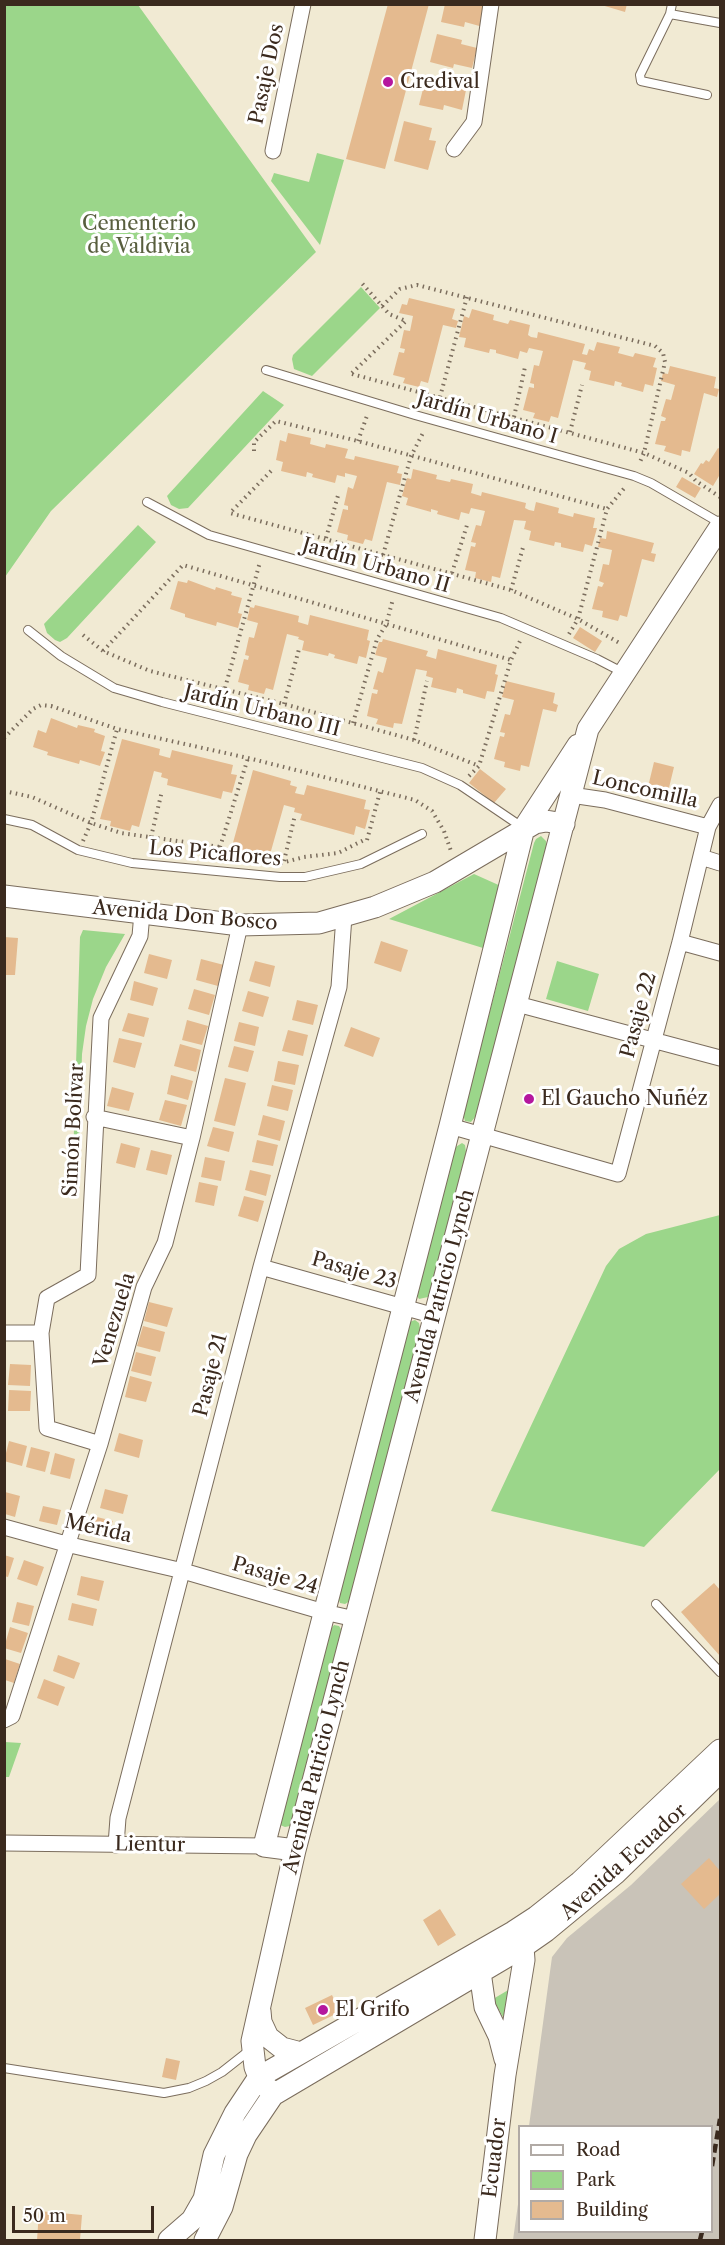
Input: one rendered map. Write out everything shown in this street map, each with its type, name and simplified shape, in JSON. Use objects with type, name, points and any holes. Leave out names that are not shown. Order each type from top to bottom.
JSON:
[{"type":"main road","name":"Avenida Patricio Lynch","points":[[273,2095],[259,2077],[251,2048],[295,1850],[588,729],[720,525]]},
{"type":"main road","name":"Avenida Don Bosco","points":[[524,828],[588,729]]},
{"type":"main road","name":"Avenida Don Bosco","points":[[4,896],[240,925],[319,923],[375,907],[435,882],[524,828],[546,821],[564,824]]},
{"type":"main road","name":"Avenida Patricio Lynch","points":[[264,1846],[450,1126],[524,828]]},
{"type":"main road","name":"Avenida Ecuador","points":[[518,1940],[557,1900],[601,1862],[720,1750]]},
{"type":"main road","name":"Avenida Ecuador","points":[[518,1940],[580,1904],[615,1874],[720,1772]]},
{"type":"main road","name":"Lientur","points":[[264,1846],[295,1850]]},
{"type":"main road","points":[[182,2236],[204,2199],[214,2155],[235,2113],[259,2077],[486,1947],[518,1940]]},
{"type":"main road","points":[[205,2241],[222,2207],[237,2154],[246,2135],[273,2095],[480,1972],[518,1940]]},
{"type":"main road","name":"Ecuador","points":[[485,2241],[505,2075],[524,1960],[518,1940]]},
{"type":"main road","name":"Ecuador","points":[[486,1947],[480,1972],[485,2007],[504,2050],[505,2075]]},
{"type":"main road","points":[[438,1996],[456,1994],[465,1996],[485,2007]]},
{"type":"main road","points":[[260,2005],[261,2022],[268,2037],[282,2048],[301,2053]]},
{"type":"street","name":"Pasaje Dos","points":[[273,151],[303,4]]},
{"type":"street","points":[[454,149],[474,122],[491,4]]},
{"type":"street","name":"Loncomilla","points":[[572,795],[605,800],[708,827]]},
{"type":"street","name":"Pasaje 22","points":[[450,1126],[618,1174],[708,827],[720,805]]},
{"type":"street","points":[[701,857],[720,863]]},
{"type":"street","name":"Simón Bolívar","points":[[100,1444],[47,1428],[41,1333],[47,1298],[88,1275],[94,1117],[101,1018],[140,936],[142,913]]},
{"type":"street","name":"Pasaje 21","points":[[116,1845],[118,1818],[261,1267],[339,987],[344,916]]},
{"type":"street","name":"Venezuela","points":[[4,1720],[12,1716],[100,1444],[144,1287],[165,1243],[192,1137],[240,925]]},
{"type":"street","points":[[680,942],[720,953]]},
{"type":"street","points":[[517,1004],[720,1058]]},
{"type":"street","points":[[94,1117],[192,1137]]},
{"type":"street","name":"Pasaje 23","points":[[261,1267],[435,1316]]},
{"type":"street","points":[[4,1333],[41,1333]]},
{"type":"street","name":"Mérida","points":[[4,1527],[66,1544],[183,1570]]},
{"type":"street","name":"Pasaje 24","points":[[183,1570],[355,1619]]},
{"type":"street","name":"Lientur","points":[[4,1843],[264,1846]]},
{"type":"lane","points":[[672,4],[670,14],[640,75],[641,81],[707,95]]},
{"type":"lane","points":[[670,14],[720,23]]},
{"type":"lane","name":"Jardín Urbano I","points":[[266,370],[634,476],[696,508],[720,525]]},
{"type":"lane","name":"Jardín Urbano II","points":[[147,502],[209,534],[501,618],[624,673]]},
{"type":"lane","name":"Jardín Urbano III","points":[[28,630],[61,656],[114,688],[422,768],[460,785],[524,828]]},
{"type":"lane","name":"Los Picaflores","points":[[4,819],[32,825],[78,849],[95,855],[132,863],[280,878],[305,877],[361,864],[422,834]]},
{"type":"lane","points":[[656,1604],[720,1672]]},
{"type":"lane","points":[[4,2068],[164,2093],[189,2088],[206,2081],[222,2072],[251,2048]]},
{"type":"path","points":[[360,280],[390,314],[406,321],[352,374],[644,453],[689,473],[696,481],[720,497]]},
{"type":"path","points":[[382,306],[400,289],[417,285],[655,346],[663,353],[664,362],[644,453],[634,476],[607,509],[578,618],[563,645]]},
{"type":"path","points":[[440,397],[467,297]]},
{"type":"path","points":[[514,417],[525,367]]},
{"type":"path","points":[[570,432],[582,385]]},
{"type":"path","points":[[358,441],[372,402]]},
{"type":"path","points":[[382,555],[411,456],[430,419]]},
{"type":"path","points":[[254,451],[254,442],[276,420],[607,509]]},
{"type":"path","points":[[271,471],[230,513],[511,590],[578,618],[610,637]]},
{"type":"path","points":[[326,538],[339,492]]},
{"type":"path","points":[[452,573],[467,525]]},
{"type":"path","points":[[511,590],[524,544]]},
{"type":"path","points":[[225,688],[263,551]]},
{"type":"path","points":[[103,651],[183,565],[511,660]]},
{"type":"path","points":[[352,723],[376,639],[386,625],[396,588]]},
{"type":"path","points":[[460,785],[479,765],[511,660],[526,629]]},
{"type":"path","points":[[83,635],[103,651],[150,670],[225,688],[414,740],[479,765]]},
{"type":"path","points":[[284,704],[299,649]]},
{"type":"path","points":[[414,740],[427,681]]},
{"type":"path","points":[[4,738],[33,710],[42,705],[51,706],[117,729],[248,758],[415,800],[429,808],[450,844]]},
{"type":"path","points":[[91,823],[117,729]]},
{"type":"path","points":[[218,873],[220,847],[248,758]]},
{"type":"path","points":[[4,791],[32,796],[91,823],[121,833],[220,847],[227,857],[236,859]]},
{"type":"path","points":[[151,837],[162,791]]},
{"type":"path","points":[[273,866],[284,861],[338,853],[366,839],[380,792]]},
{"type":"path","points":[[280,878],[295,815]]},
{"type":"path","points":[[366,839],[378,856]]},
{"type":"shaded area","points":[[720,1799],[720,2240],[513,2240],[518,2204],[518,2233],[713,2233],[713,2125],[529,2125],[552,1957],[567,1938],[631,1885]]},
{"type":"green space","name":"Cementerio de Valdivia","points":[[5,4],[138,5],[316,252],[51,511],[5,577]]},
{"type":"green space","points":[[317,153],[344,160],[320,245],[271,181],[274,173],[309,182]]},
{"type":"green space","points":[[361,287],[380,308],[312,376],[294,369],[293,355]]},
{"type":"green space","points":[[263,391],[284,405],[188,508],[179,509],[171,505],[167,496]]},
{"type":"green space","points":[[138,525],[156,542],[67,638],[60,642],[55,640],[47,633],[44,624]]},
{"type":"green space","points":[[541,836],[546,841],[547,848],[476,1116],[471,1122],[465,1121],[463,1114],[534,843]]},
{"type":"green space","points":[[474,874],[503,887],[483,948],[389,919]]},
{"type":"green space","points":[[83,930],[125,934],[106,967],[93,999],[86,1026],[82,1054],[78,1193],[72,1193],[80,937]]},
{"type":"green space","points":[[557,961],[599,974],[588,1011],[546,999]]},
{"type":"green space","points":[[462,1143],[465,1145],[466,1152],[431,1289],[428,1297],[419,1299],[416,1294],[454,1148]]},
{"type":"green space","points":[[720,1215],[720,1469],[644,1547],[491,1511],[606,1266],[619,1249],[646,1234]]},
{"type":"green space","points":[[415,1320],[419,1323],[420,1328],[350,1601],[345,1604],[340,1603],[338,1597],[409,1322]]},
{"type":"green space","points":[[334,1625],[339,1626],[341,1635],[293,1822],[290,1826],[285,1827],[280,1825],[330,1630]]},
{"type":"green space","points":[[5,1742],[21,1743],[9,1777],[5,1777]]},
{"type":"green space","points":[[510,1989],[508,2026],[493,1999]]},
{"type":"building","name":"Credival","points":[[388,4],[429,4],[385,169],[346,159]]},
{"type":"building","points":[[445,4],[475,4],[488,7],[483,27],[465,22],[464,27],[441,22]]},
{"type":"building","points":[[598,4],[627,4],[625,12]]},
{"type":"building","points":[[437,34],[462,40],[461,44],[477,48],[472,68],[454,64],[453,68],[430,62]]},
{"type":"building","points":[[426,77],[451,83],[451,87],[466,90],[462,110],[444,105],[443,110],[419,105]]},
{"type":"building","points":[[404,121],[432,128],[429,140],[436,141],[428,170],[394,161]]},
{"type":"building","points":[[409,298],[455,309],[452,319],[458,321],[456,328],[443,325],[428,383],[421,381],[419,387],[403,383],[405,378],[393,375],[399,352],[404,353],[405,349],[400,348],[404,330],[410,331],[413,316],[399,313],[402,304],[407,305]]},
{"type":"building","points":[[472,309],[494,315],[493,320],[508,324],[510,320],[530,325],[528,335],[531,337],[537,338],[538,332],[585,344],[582,354],[587,355],[589,349],[594,351],[597,342],[620,347],[618,353],[633,357],[635,353],[656,358],[653,367],[657,368],[653,386],[645,384],[643,392],[621,386],[622,383],[615,381],[614,386],[589,380],[591,371],[584,369],[586,363],[573,360],[558,418],[551,416],[549,422],[533,418],[535,413],[523,410],[529,387],[534,388],[534,384],[530,383],[534,365],[539,366],[543,351],[529,348],[527,353],[520,351],[518,359],[496,353],[496,350],[490,349],[489,353],[464,347],[466,338],[459,337],[464,316],[469,318]]},
{"type":"building","points":[[670,366],[716,377],[714,388],[719,389],[717,397],[704,393],[690,452],[682,450],[681,456],[664,451],[666,446],[655,444],[661,421],[665,421],[666,418],[661,416],[666,399],[671,400],[675,385],[661,381],[663,373],[668,374]]},
{"type":"building","points":[[288,433],[311,438],[310,444],[325,448],[326,444],[348,449],[345,458],[354,460],[355,456],[399,466],[397,473],[402,474],[400,485],[387,482],[372,541],[365,539],[363,544],[347,540],[348,535],[337,532],[343,509],[348,510],[348,506],[344,505],[348,487],[353,489],[357,476],[345,473],[345,477],[337,475],[335,483],[312,477],[313,474],[307,472],[306,477],[281,471],[283,462],[276,460],[280,440],[286,442]]},
{"type":"building","points":[[718,448],[720,449],[720,477],[713,486],[694,474],[701,463],[703,464],[706,460],[709,462]]},
{"type":"building","points":[[413,469],[437,475],[436,479],[450,482],[451,479],[473,484],[471,493],[481,496],[482,492],[526,503],[525,508],[529,510],[534,511],[536,502],[559,508],[558,513],[573,517],[574,513],[595,518],[593,528],[597,528],[592,546],[585,544],[583,552],[561,547],[561,543],[555,542],[554,546],[529,540],[531,531],[524,529],[526,521],[514,520],[500,578],[492,576],[491,582],[475,578],[476,572],[465,570],[471,546],[475,547],[476,543],[471,542],[476,525],[481,526],[485,511],[471,508],[469,514],[461,512],[459,520],[437,514],[438,511],[431,509],[431,512],[406,505],[408,498],[402,496],[407,478],[411,479]]},
{"type":"building","points":[[682,477],[701,488],[695,498],[676,487]]},
{"type":"building","points":[[607,531],[654,543],[651,553],[656,554],[654,562],[642,559],[627,617],[620,615],[618,621],[602,617],[603,611],[592,609],[598,586],[602,587],[604,583],[599,581],[603,564],[609,565],[612,550],[598,547],[600,538],[606,539]]},
{"type":"building","points":[[188,580],[215,590],[216,587],[232,592],[231,595],[242,598],[238,613],[242,614],[238,628],[217,622],[216,626],[185,617],[185,614],[170,609],[178,581],[187,583]]},
{"type":"building","points":[[255,605],[299,616],[298,622],[308,625],[310,615],[369,630],[367,640],[370,641],[366,658],[359,656],[357,664],[334,658],[335,655],[329,653],[328,656],[302,650],[304,641],[287,634],[273,690],[266,688],[264,694],[248,690],[249,685],[238,682],[244,659],[248,660],[249,656],[245,655],[249,637],[254,638],[258,623],[247,620],[250,607],[254,608]]},
{"type":"building","points":[[580,627],[602,641],[595,652],[573,638]]},
{"type":"building","points":[[383,639],[428,651],[426,656],[436,659],[438,649],[497,665],[495,674],[498,675],[494,692],[487,691],[485,699],[463,693],[463,690],[457,688],[456,693],[431,687],[433,678],[426,676],[427,671],[416,669],[402,724],[394,723],[393,728],[376,724],[378,719],[367,716],[372,693],[377,694],[378,690],[373,689],[378,671],[383,673],[387,658],[375,655],[379,642]]},
{"type":"building","points":[[506,681],[555,693],[553,703],[558,705],[556,712],[543,709],[529,767],[521,765],[520,771],[504,767],[505,762],[494,759],[500,736],[504,737],[505,733],[500,732],[505,714],[510,715],[514,700],[502,697]]},
{"type":"building","points":[[51,718],[77,728],[78,725],[95,729],[94,732],[105,736],[101,751],[105,752],[100,766],[80,760],[79,764],[47,755],[48,752],[33,747],[38,730],[46,733]]},
{"type":"building","points":[[122,739],[160,749],[159,755],[170,758],[172,750],[233,765],[231,774],[237,775],[232,793],[223,791],[221,799],[167,785],[168,779],[161,777],[162,773],[154,771],[139,827],[132,825],[130,831],[110,826],[111,821],[100,819]]},
{"type":"building","points":[[654,762],[674,767],[667,796],[647,791]]},
{"type":"building","points":[[480,769],[506,789],[494,803],[469,783]]},
{"type":"building","points":[[253,770],[291,781],[290,785],[297,787],[295,793],[304,795],[307,785],[366,800],[364,809],[370,810],[365,829],[356,826],[354,835],[300,820],[302,814],[294,812],[295,808],[284,805],[269,858],[262,857],[260,862],[240,857],[241,853],[231,850]]},
{"type":"building","points":[[4,937],[18,938],[15,975],[4,975]]},
{"type":"building","points":[[381,941],[408,950],[401,972],[374,963]]},
{"type":"building","points":[[149,954],[172,960],[167,979],[144,973]]},
{"type":"building","points":[[201,959],[224,965],[218,986],[196,980]]},
{"type":"building","points":[[255,961],[275,966],[270,987],[249,981]]},
{"type":"building","points":[[134,981],[158,988],[153,1006],[130,1000]]},
{"type":"building","points":[[194,989],[215,995],[209,1015],[188,1009]]},
{"type":"building","points":[[248,991],[269,997],[263,1017],[242,1011]]},
{"type":"building","points":[[297,1000],[318,1005],[313,1025],[292,1020]]},
{"type":"building","points":[[128,1013],[149,1018],[144,1037],[122,1031]]},
{"type":"building","points":[[187,1020],[208,1026],[202,1045],[182,1040]]},
{"type":"building","points":[[239,1022],[259,1027],[255,1046],[234,1041]]},
{"type":"building","points":[[351,1027],[380,1038],[373,1057],[344,1046]]},
{"type":"building","points":[[288,1030],[308,1035],[303,1056],[282,1051]]},
{"type":"building","points":[[119,1038],[142,1043],[135,1068],[113,1062]]},
{"type":"building","points":[[180,1044],[201,1050],[196,1072],[174,1066]]},
{"type":"building","points":[[234,1046],[254,1051],[248,1072],[228,1067]]},
{"type":"building","points":[[278,1061],[299,1065],[295,1085],[274,1081]]},
{"type":"building","points":[[171,1075],[193,1081],[188,1100],[167,1094]]},
{"type":"building","points":[[225,1078],[246,1083],[235,1126],[214,1121]]},
{"type":"building","points":[[272,1085],[293,1090],[288,1111],[267,1106]]},
{"type":"building","points":[[112,1087],[134,1093],[129,1111],[107,1106]]},
{"type":"building","points":[[165,1100],[187,1105],[181,1126],[159,1120]]},
{"type":"building","points":[[263,1115],[285,1121],[280,1141],[258,1135]]},
{"type":"building","points":[[213,1127],[234,1132],[229,1152],[207,1146]]},
{"type":"building","points":[[257,1140],[278,1145],[273,1166],[252,1162]]},
{"type":"building","points":[[121,1143],[140,1148],[135,1168],[116,1163]]},
{"type":"building","points":[[151,1150],[172,1155],[167,1175],[146,1170]]},
{"type":"building","points":[[205,1157],[225,1161],[221,1181],[201,1177]]},
{"type":"building","points":[[250,1170],[271,1175],[266,1196],[245,1190]]},
{"type":"building","points":[[199,1182],[218,1186],[214,1206],[195,1202]]},
{"type":"building","points":[[244,1196],[264,1201],[258,1222],[238,1216]]},
{"type":"building","points":[[149,1302],[173,1308],[167,1327],[144,1321]]},
{"type":"building","points":[[143,1326],[165,1332],[160,1352],[137,1346]]},
{"type":"building","points":[[136,1352],[156,1357],[151,1376],[131,1371]]},
{"type":"building","points":[[10,1364],[31,1365],[30,1386],[8,1385]]},
{"type":"building","points":[[130,1376],[152,1382],[146,1402],[125,1397]]},
{"type":"building","points":[[9,1390],[31,1391],[30,1411],[8,1411]]},
{"type":"building","points":[[119,1433],[143,1440],[139,1458],[114,1451]]},
{"type":"building","points":[[9,1441],[27,1446],[22,1466],[4,1461]]},
{"type":"building","points":[[31,1447],[50,1452],[45,1472],[26,1467]]},
{"type":"building","points":[[55,1453],[75,1459],[70,1479],[50,1474]]},
{"type":"building","points":[[105,1489],[128,1495],[123,1514],[100,1508]]},
{"type":"building","points":[[5,1492],[20,1496],[15,1517],[5,1514]]},
{"type":"building","points":[[43,1506],[61,1510],[57,1525],[39,1521]]},
{"type":"building","points":[[93,1516],[113,1521],[108,1539],[88,1534]]},
{"type":"building","points":[[4,1555],[14,1558],[8,1577],[4,1576]]},
{"type":"building","points":[[24,1560],[44,1567],[37,1586],[17,1579]]},
{"type":"building","points":[[81,1576],[104,1581],[99,1601],[77,1595]]},
{"type":"building","points":[[714,1583],[720,1590],[720,1656],[681,1612]]},
{"type":"building","points":[[17,1602],[34,1606],[29,1626],[12,1622]]},
{"type":"building","points":[[72,1603],[97,1609],[93,1626],[68,1620]]},
{"type":"building","points":[[10,1627],[28,1633],[21,1653],[4,1648]]},
{"type":"building","points":[[58,1655],[80,1663],[74,1679],[53,1671]]},
{"type":"building","points":[[5,1659],[20,1664],[14,1683],[5,1680]]},
{"type":"building","points":[[44,1679],[65,1687],[58,1706],[37,1698]]},
{"type":"building","points":[[709,1858],[720,1871],[720,1894],[704,1909],[681,1884]]},
{"type":"building","points":[[440,1909],[456,1935],[438,1946],[423,1920]]},
{"type":"building","name":"El Grifo","points":[[332,1995],[340,2012],[313,2025],[305,2008]]},
{"type":"building","points":[[166,2058],[180,2061],[176,2080],[162,2077]]},
{"type":"building","points":[[39,2211],[82,2215],[80,2240],[37,2240]]},
{"type":"railway","points":[[713,2160],[720,2119]]},
{"type":"railway","points":[[700,2240],[702,2233]]},
{"type":"place","name":"Credival","points":[[388,82]]},
{"type":"place","name":"El Gaucho Nuñéz","points":[[529,1099]]},
{"type":"place","name":"El Grifo","points":[[323,2010]]}]
